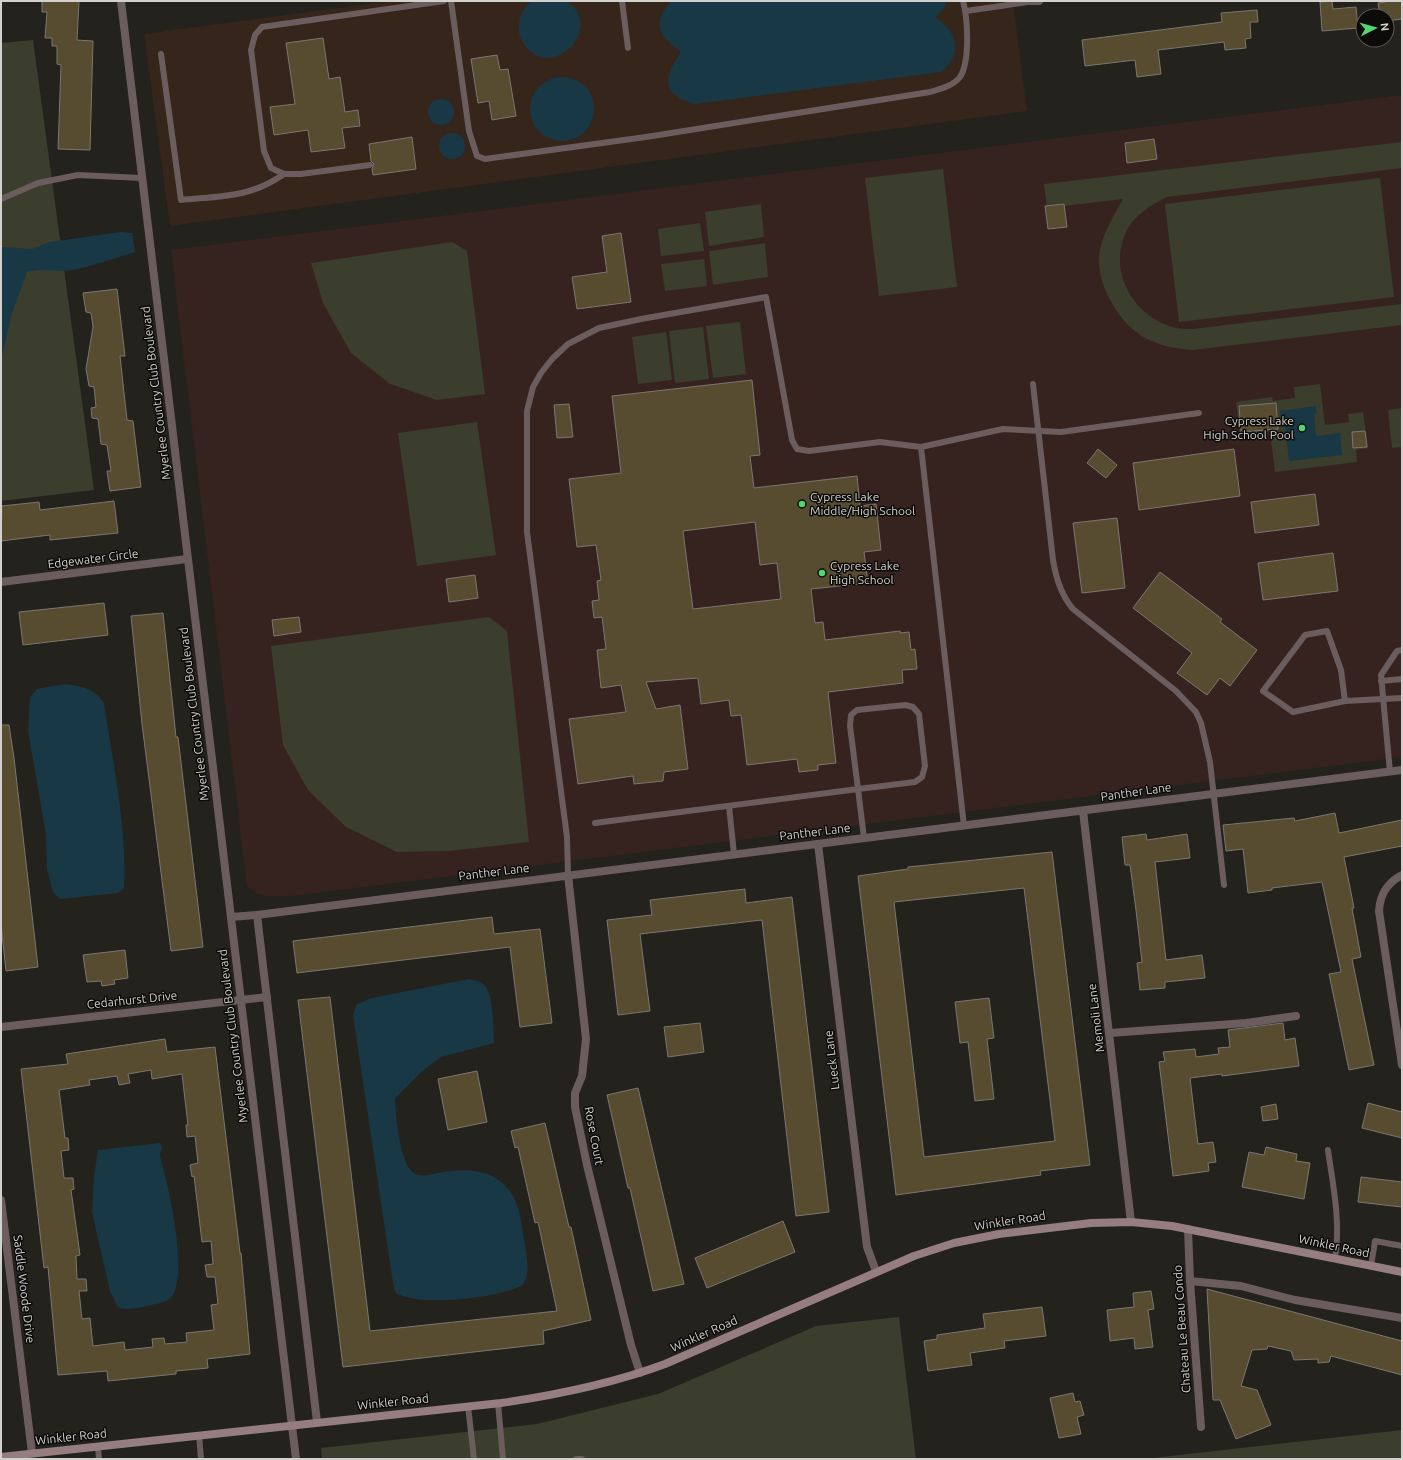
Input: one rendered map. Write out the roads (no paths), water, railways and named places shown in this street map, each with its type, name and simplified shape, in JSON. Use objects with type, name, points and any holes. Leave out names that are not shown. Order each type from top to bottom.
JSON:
[{"type":"street","name":"Myerlee Country Club Boulevard","points":[[122,1],[187,559],[296,1459]]},
{"type":"street","points":[[1027,2],[1039,1]]},
{"type":"street","name":"Edgewater Circle","points":[[1,582],[187,559]]},
{"type":"street","name":"Panther Lane","points":[[231,917],[257,915],[1402,770]]},
{"type":"street","name":"Memoli Lane","points":[[1083,811],[1131,1222]]},
{"type":"street","name":"Lueck Lane","points":[[818,844],[867,1247],[876,1271]]},
{"type":"street","name":"Rose Court","points":[[568,875],[586,1039],[582,1076],[575,1093],[575,1107],[587,1165],[631,1345],[640,1373]]},
{"type":"street","points":[[1402,875],[1388,885],[1382,893],[1379,911],[1402,1064]]},
{"type":"street","points":[[257,915],[317,1422]]},
{"type":"street","name":"Cedarhurst Drive","points":[[1,1027],[267,997]]},
{"type":"street","points":[[1110,1033],[1246,1022],[1296,1016]]},
{"type":"street","name":"Saddle Woode Drive","points":[[1,1200],[32,1453]]},
{"type":"street","name":"Winkler Road","points":[[1,1457],[498,1403],[570,1392],[640,1373],[665,1364],[876,1271],[914,1256],[954,1243],[999,1234],[1091,1223],[1131,1222],[1188,1229],[1402,1272]]},
{"type":"street","name":"Chateau Le Beau Condo","points":[[1188,1229],[1190,1281],[1201,1427]]},
{"type":"street","points":[[1190,1281],[1241,1286],[1295,1300],[1402,1318]]},
{"type":"lane","points":[[370,165],[301,174],[284,174],[271,168],[264,151],[251,50],[255,35],[262,27],[444,1]]},
{"type":"lane","points":[[451,1],[469,130],[477,156],[485,158],[646,137],[922,93],[942,88],[954,83],[960,77],[966,65],[966,11],[963,1]]},
{"type":"lane","points":[[622,1],[628,48]]},
{"type":"lane","points":[[966,11],[1027,2]]},
{"type":"lane","points":[[161,54],[181,200],[249,193],[270,184],[284,174]]},
{"type":"lane","points":[[1,199],[38,183],[78,175],[142,178]]},
{"type":"lane","points":[[568,875],[567,837],[527,532],[527,411],[533,387],[541,372],[568,344],[599,328],[766,297],[792,440],[797,449],[809,451],[880,442],[920,447],[1003,429],[1061,432],[1199,413]]},
{"type":"lane","points":[[1033,384],[1053,560],[1059,587],[1065,600],[1092,626],[1176,691],[1192,707],[1200,723],[1206,741],[1214,794],[1224,885]]},
{"type":"lane","points":[[920,447],[964,826]]},
{"type":"lane","points":[[1345,701],[1341,670],[1328,631],[1305,635],[1264,690],[1292,712],[1345,701],[1402,698]]},
{"type":"lane","points":[[1390,772],[1381,674],[1397,651],[1402,650]]},
{"type":"lane","points":[[1382,681],[1402,679]]},
{"type":"lane","points":[[595,823],[858,789],[915,782],[922,776],[925,766],[919,714],[913,707],[905,705],[857,710],[851,716],[850,726],[858,789],[864,838]]},
{"type":"lane","points":[[729,806],[734,854]]},
{"type":"lane","points":[[1328,1150],[1338,1234],[1334,1258]]},
{"type":"lane","points":[[1371,1266],[1375,1241],[1402,1246]]},
{"type":"lane","points":[[498,1403],[503,1459]]},
{"type":"lane","points":[[468,1406],[474,1459]]},
{"type":"lane","points":[[199,1435],[201,1459]]},
{"type":"lane","points":[[98,1446],[99,1459]]},
{"type":"lane","points":[[576,1459],[582,1459]]},
{"type":"water","points":[[532,1],[566,1],[577,11],[581,23],[578,35],[572,46],[562,54],[550,58],[537,56],[526,47],[522,40],[519,33],[520,19],[524,9]]},
{"type":"water","points":[[672,1],[947,1],[943,10],[935,17],[949,29],[955,43],[955,51],[953,58],[941,72],[695,104],[676,95],[668,84],[671,69],[681,52],[666,39],[661,32],[660,27],[661,18],[665,8]]},
{"type":"water","points":[[562,77],[574,79],[585,86],[592,97],[594,109],[592,121],[585,132],[574,139],[562,141],[550,139],[539,132],[532,121],[530,109],[532,97],[539,86],[550,79]]},
{"type":"water","points":[[441,99],[450,103],[454,112],[450,121],[441,125],[432,121],[428,112],[432,103]]},
{"type":"water","points":[[452,133],[461,137],[465,146],[461,155],[452,159],[443,155],[439,146],[443,137]]},
{"type":"water","points":[[121,232],[132,233],[135,252],[73,270],[39,270],[27,272],[12,313],[1,360],[1,247],[32,249],[50,242]]},
{"type":"water","points":[[1316,406],[1317,413],[1314,414],[1316,436],[1340,433],[1342,455],[1289,461],[1284,417],[1281,417],[1280,411]]},
{"type":"water","points":[[64,684],[82,687],[92,691],[97,694],[104,704],[118,796],[123,842],[124,888],[118,893],[60,899],[53,892],[47,869],[46,835],[28,730],[30,697],[37,689]]},
{"type":"water","points":[[469,979],[475,980],[484,985],[490,996],[494,1043],[441,1057],[421,1072],[395,1098],[399,1138],[405,1160],[409,1168],[414,1173],[426,1175],[455,1171],[470,1171],[483,1173],[495,1178],[505,1186],[513,1197],[519,1211],[527,1258],[527,1275],[523,1285],[512,1290],[496,1294],[440,1300],[407,1297],[396,1293],[393,1283],[353,1015],[357,1004],[372,998]]},
{"type":"water","points":[[160,1143],[162,1147],[160,1154],[161,1161],[176,1230],[178,1269],[176,1285],[172,1296],[164,1302],[136,1308],[121,1308],[118,1307],[110,1291],[92,1212],[94,1177],[98,1150]]},
{"type":"place","name":"Cypress Lake High School Pool","points":[[1302,428]]},
{"type":"place","name":"Cypress Lake Middle/High School","points":[[802,504]]},
{"type":"place","name":"Cypress Lake High School","points":[[822,573]]}]
